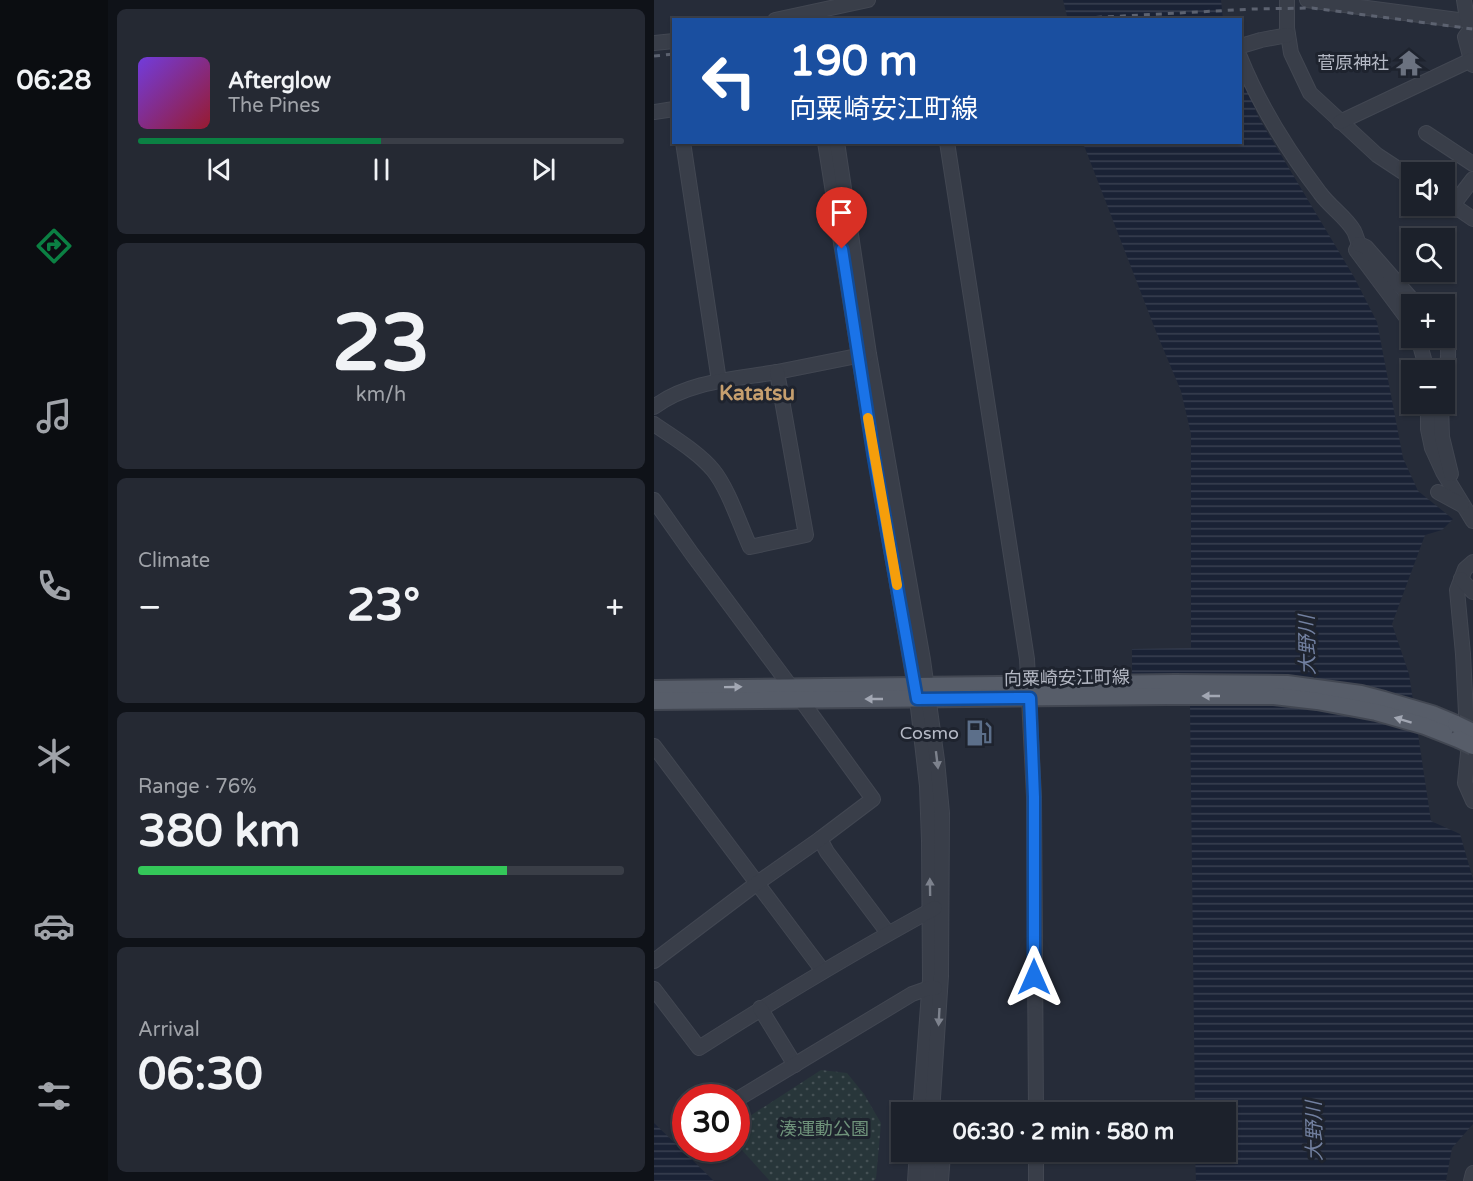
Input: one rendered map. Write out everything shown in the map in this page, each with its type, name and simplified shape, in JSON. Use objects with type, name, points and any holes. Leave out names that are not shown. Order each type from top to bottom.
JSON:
[{"type":"main road","name":"向粟崎安江町線","points":[[1058,691],[1231,682],[1287,684],[1361,694],[1432,714],[1473,732]]},
{"type":"main road","name":"向粟崎安江町線","points":[[654,688],[796,693],[1058,691],[1274,696],[1376,712],[1425,726],[1471,752]]},
{"type":"main road","name":"向粟崎安江町線","points":[[654,701],[796,693]]},
{"type":"street","points":[[782,18],[868,0]]},
{"type":"street","points":[[1287,0],[1287,28],[1292,53],[1310,93],[1377,155],[1401,171]]},
{"type":"street","points":[[1307,0],[1458,20],[1470,19]]},
{"type":"street","points":[[1340,122],[1472,63],[1465,37],[1471,29],[1464,0]]},
{"type":"street","points":[[1242,46],[1288,35]]},
{"type":"street","points":[[654,44],[672,41]]},
{"type":"street","points":[[1242,62],[1265,111],[1288,149],[1321,195],[1353,231],[1359,244],[1366,247],[1407,294]]},
{"type":"street","points":[[654,112],[672,109]]},
{"type":"street","points":[[1426,133],[1473,164]]},
{"type":"street","points":[[683,144],[719,381]]},
{"type":"street","points":[[825,144],[864,355]]},
{"type":"street","points":[[837,144],[864,355],[874,457],[938,760],[942,813],[936,907],[932,1102]]},
{"type":"street","points":[[947,144],[1027,659],[1030,691],[1034,797],[1036,1102]]},
{"type":"street","points":[[1455,196],[1473,180]]},
{"type":"street","points":[[1455,206],[1473,219]]},
{"type":"street","points":[[1359,244],[1356,250],[1401,310]]},
{"type":"street","points":[[654,407],[672,396],[719,381],[864,355]]},
{"type":"street","points":[[654,424],[702,459],[713,470],[721,481],[750,547],[806,535],[777,372]]},
{"type":"street","points":[[1428,414],[1432,448],[1443,472],[1473,521]]},
{"type":"street","points":[[1441,414],[1442,437],[1451,472],[1450,482]]},
{"type":"street","points":[[1438,492],[1464,506]]},
{"type":"street","points":[[654,500],[873,799],[654,961]]},
{"type":"street","points":[[1473,562],[1465,569],[1457,590],[1471,752],[1465,783],[1473,801]]},
{"type":"street","points":[[1461,579],[1473,592]]},
{"type":"street","points":[[654,746],[822,971]]},
{"type":"street","points":[[820,839],[827,852],[888,933]]},
{"type":"street","points":[[654,989],[699,1048],[822,971],[936,907]]},
{"type":"street","points":[[750,1092],[912,994],[935,988]]},
{"type":"street","points":[[921,1102],[935,988]]},
{"type":"street","points":[[760,1008],[795,1065]]},
{"type":"street","points":[[915,1181],[916,1162]]},
{"type":"street","points":[[927,1181],[928,1162]]},
{"type":"street","points":[[941,1181],[942,1162]]},
{"type":"street","points":[[1036,1162],[1036,1181]]},
{"type":"street","points":[[1472,1181],[1473,1173]]},
{"type":"green space","name":"湊運動公園","points":[[821,1070],[847,1073],[864,1094],[881,1123],[876,1179],[873,1181],[770,1181],[750,1159],[750,1116]]},
{"type":"water","points":[[1063,0],[1221,0],[1223,18],[1079,18],[1079,16],[1067,16]]},
{"type":"water","name":"大野川","points":[[1242,78],[1259,118],[1354,277],[1377,322],[1403,458],[1418,491],[1453,519],[1442,530],[1425,535],[1392,624],[1409,674],[1431,821],[1460,834],[1473,879],[1473,1124],[1452,1148],[1446,1181],[1196,1181],[1195,1162],[1236,1162],[1236,1102],[1195,1102],[1190,705],[1123,705],[1132,679],[1132,649],[1191,648],[1191,434],[1181,391],[1083,144],[1242,144]]},
{"type":"water","points":[[654,1123],[672,1140],[672,1162],[694,1162],[714,1181],[654,1181]]},
{"type":"railway","points":[[1085,18],[1312,8],[1473,29]]},
{"type":"railway","points":[[654,56],[672,54]]},
{"type":"slow traffic","points":[[868,418],[897,585]]},
{"type":"place","name":"菅原神社","points":[[1409,63]]},
{"type":"place","name":"Cosmo","points":[[979,733]]},
{"type":"district","name":"Katatsu","points":[[757,393]]},
{"type":"route","points":[[842,249],[874,457],[917,699],[1030,698],[1034,797],[1034,977]]}]
